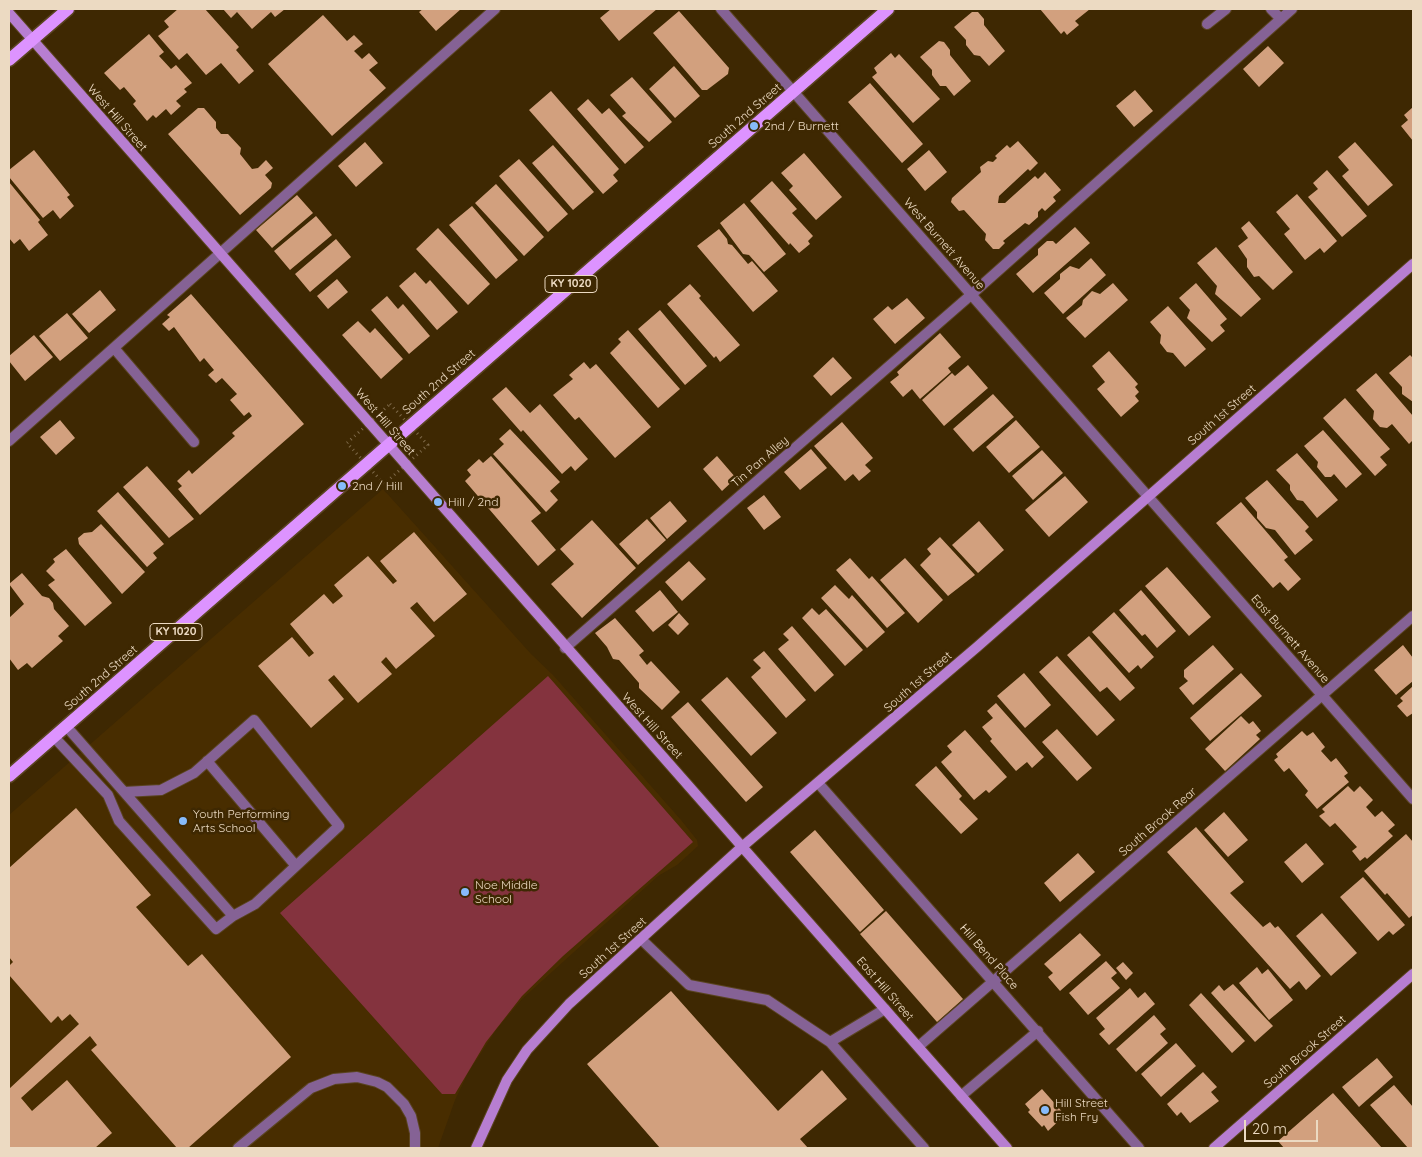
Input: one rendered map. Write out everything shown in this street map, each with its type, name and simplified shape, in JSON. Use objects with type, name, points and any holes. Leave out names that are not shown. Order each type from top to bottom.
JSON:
[{"type":"main road","points":[[9,60],[68,9]]},
{"type":"main road","name":"South 2nd Street","points":[[9,776],[888,9]]},
{"type":"street","points":[[9,441],[494,9]]},
{"type":"street","name":"West Burnett Avenue","points":[[721,9],[1149,495]]},
{"type":"street","points":[[1207,24],[1226,9]]},
{"type":"street","points":[[1272,9],[1281,19]]},
{"type":"street","name":"Tin Pan Alley","points":[[565,648],[972,294],[1292,9]]},
{"type":"street","name":"West Hill Street","points":[[9,13],[565,648],[744,846]]},
{"type":"street","name":"South 1st Street","points":[[476,1148],[494,1104],[527,1050],[569,1004],[744,846],[819,784],[1413,264]]},
{"type":"street","points":[[114,348],[194,442]]},
{"type":"street","name":"East Burnett Avenue","points":[[1149,495],[1413,799]]},
{"type":"street","name":"South Brook Rear","points":[[919,1046],[1413,616]]},
{"type":"street","points":[[54,737],[108,796],[119,821],[216,929],[233,916],[255,904],[339,826],[254,720],[194,773],[161,790],[124,792]]},
{"type":"street","points":[[66,726],[233,916]]},
{"type":"street","points":[[207,761],[296,866]]},
{"type":"street","name":"Hill Bend Place","points":[[819,784],[1139,1148]]},
{"type":"street","name":"East Hill Street","points":[[744,846],[1007,1148]]},
{"type":"street","points":[[642,940],[689,985],[767,1000],[830,1042],[924,1148]]},
{"type":"street","name":"South Brook Street","points":[[1214,1148],[1413,974]]},
{"type":"street","points":[[830,1042],[885,1009]]},
{"type":"street","points":[[962,1096],[1038,1031]]},
{"type":"street","points":[[238,1148],[311,1088],[334,1080],[357,1077],[377,1082],[386,1087],[404,1104],[411,1116],[415,1133],[415,1148]]},
{"type":"shaded area","points":[[383,489],[531,654],[553,675],[681,820],[697,840],[698,846],[677,865],[658,876],[522,999],[496,1030],[468,1073],[455,1100],[438,1148],[9,1148],[9,815]]},
{"type":"shaded area","name":"Noe Middle School","points":[[548,676],[693,842],[563,956],[522,996],[486,1042],[455,1094],[442,1094],[280,913]]},
{"type":"building","points":[[178,9],[205,9],[239,47],[236,50],[254,71],[239,84],[221,63],[206,75],[187,53],[179,60],[158,36],[169,27],[164,21]]},
{"type":"building","points":[[223,9],[285,9],[275,17],[271,12],[252,29],[237,12],[231,18]]},
{"type":"building","points":[[423,9],[461,9],[436,31],[419,12]]},
{"type":"building","points":[[611,9],[657,9],[619,41],[600,18]]},
{"type":"building","points":[[1040,9],[1090,9],[1075,21],[1079,25],[1067,35],[1064,31],[1061,34]]},
{"type":"building","points":[[679,11],[729,68],[728,74],[707,90],[702,90],[653,33]]},
{"type":"building","points":[[972,12],[978,12],[984,19],[984,25],[1005,51],[989,66],[980,56],[974,55],[966,45],[966,40],[954,27]]},
{"type":"building","points":[[323,15],[347,41],[354,35],[363,44],[354,51],[362,59],[369,53],[378,63],[369,70],[386,88],[332,136],[268,64]]},
{"type":"building","points":[[149,34],[164,52],[159,56],[171,69],[176,65],[192,83],[184,89],[187,92],[176,101],[181,106],[171,115],[166,109],[156,118],[153,115],[147,121],[133,104],[136,101],[124,87],[120,90],[104,73]]},
{"type":"building","points":[[939,41],[944,42],[950,50],[950,55],[971,81],[954,96],[946,86],[940,86],[932,75],[932,70],[920,57]]},
{"type":"building","points":[[1268,46],[1284,63],[1259,87],[1243,69]]},
{"type":"building","points":[[891,53],[895,58],[899,54],[940,99],[913,123],[872,77],[877,73],[874,68]]},
{"type":"building","points":[[674,66],[700,96],[675,118],[649,89]]},
{"type":"building","points":[[632,77],[672,122],[649,142],[622,116],[626,113],[610,95]]},
{"type":"building","points":[[870,83],[923,144],[902,163],[848,102]]},
{"type":"building","points":[[1135,90],[1153,111],[1134,127],[1116,106]]},
{"type":"building","points":[[551,91],[619,169],[613,175],[618,181],[603,194],[529,110]]},
{"type":"building","points":[[588,99],[602,114],[609,108],[644,147],[625,164],[577,109]]},
{"type":"building","points":[[1413,107],[1413,141],[1401,126],[1408,120],[1404,115]]},
{"type":"building","points":[[198,108],[204,108],[216,122],[216,128],[221,134],[228,134],[241,148],[240,154],[252,169],[258,168],[266,160],[273,168],[265,175],[272,183],[271,188],[240,215],[168,134]]},
{"type":"building","points":[[1018,141],[1038,163],[1030,171],[1028,169],[999,196],[998,203],[1005,203],[1035,176],[1038,179],[1045,172],[1061,190],[1053,197],[1056,201],[1045,211],[1042,208],[1038,212],[1038,217],[1029,225],[1025,223],[1003,241],[1005,243],[999,249],[993,249],[985,240],[986,234],[964,210],[959,211],[951,202],[952,198],[981,172],[980,167],[988,161],[993,162],[997,158],[995,156],[1007,145],[1010,148]]},
{"type":"building","points":[[365,142],[383,163],[356,187],[338,166]]},
{"type":"building","points":[[1355,142],[1393,185],[1368,206],[1342,176],[1349,170],[1338,157]]},
{"type":"building","points":[[553,145],[594,192],[573,210],[532,163]]},
{"type":"building","points":[[34,150],[70,195],[67,197],[74,206],[60,219],[53,210],[43,218],[9,177],[9,170]]},
{"type":"building","points":[[929,150],[947,172],[925,191],[907,169]]},
{"type":"building","points":[[804,153],[842,197],[816,220],[789,190],[793,186],[781,173]]},
{"type":"building","points":[[519,159],[568,214],[548,232],[499,176]]},
{"type":"building","points":[[1327,170],[1367,216],[1342,237],[1308,197],[1318,189],[1313,183]]},
{"type":"building","points":[[772,181],[797,209],[792,213],[813,236],[808,241],[810,244],[799,253],[790,243],[789,245],[750,201]]},
{"type":"building","points":[[9,182],[40,220],[38,222],[48,235],[29,251],[20,239],[14,244],[9,238]]},
{"type":"building","points":[[496,184],[544,237],[524,256],[475,203]]},
{"type":"building","points":[[1297,194],[1337,241],[1324,253],[1320,248],[1305,260],[1284,234],[1290,229],[1276,212]]},
{"type":"building","points":[[297,195],[313,213],[272,248],[256,230]]},
{"type":"building","points":[[744,203],[786,254],[764,272],[749,255],[743,254],[720,223]]},
{"type":"building","points":[[472,206],[518,260],[496,279],[449,225]]},
{"type":"building","points":[[316,216],[332,235],[290,270],[274,251]]},
{"type":"building","points":[[1249,221],[1293,272],[1273,290],[1259,276],[1254,277],[1247,267],[1247,259],[1238,246],[1248,238],[1241,228]]},
{"type":"building","points":[[1075,227],[1090,243],[1033,293],[1016,274],[1038,255],[1038,249],[1047,241],[1053,241],[1056,244]]},
{"type":"building","points":[[438,228],[490,284],[468,305],[416,249]]},
{"type":"building","points":[[719,229],[727,239],[728,244],[732,245],[748,264],[752,261],[778,291],[753,312],[697,246]]},
{"type":"building","points":[[336,239],[351,257],[310,292],[295,274]]},
{"type":"building","points":[[1216,247],[1261,299],[1241,317],[1215,294],[1217,286],[1197,263]]},
{"type":"building","points":[[1091,258],[1106,275],[1063,314],[1044,293],[1060,279],[1060,274],[1070,266],[1079,269]]},
{"type":"building","points":[[415,272],[426,284],[430,280],[458,312],[437,330],[399,286]]},
{"type":"building","points":[[337,279],[348,292],[328,309],[317,296]]},
{"type":"building","points":[[1113,283],[1128,300],[1085,338],[1066,318],[1082,305],[1083,300],[1092,291],[1100,294]]},
{"type":"building","points":[[1196,283],[1227,319],[1220,325],[1225,331],[1212,342],[1187,318],[1190,310],[1179,298]]},
{"type":"building","points":[[690,284],[701,296],[699,298],[740,345],[720,362],[716,356],[714,358],[667,304]]},
{"type":"building","points":[[100,290],[116,310],[89,333],[72,314]]},
{"type":"building","points":[[191,294],[304,424],[200,515],[178,489],[182,486],[177,481],[189,470],[192,474],[235,436],[232,433],[252,416],[249,412],[244,416],[230,400],[237,394],[222,378],[216,383],[208,375],[214,370],[204,358],[200,362],[174,327],[169,331],[162,324],[170,317],[167,315]]},
{"type":"building","points":[[387,296],[398,309],[403,304],[430,336],[409,354],[371,310]]},
{"type":"building","points":[[907,298],[925,318],[895,344],[873,319],[888,306],[892,310]]},
{"type":"building","points":[[1168,306],[1206,349],[1185,367],[1173,353],[1167,352],[1160,343],[1161,335],[1150,322]]},
{"type":"building","points":[[660,310],[707,366],[685,385],[638,329]]},
{"type":"building","points":[[67,313],[88,338],[60,361],[39,336]]},
{"type":"building","points":[[358,321],[370,333],[375,328],[403,359],[381,379],[342,335]]},
{"type":"building","points":[[628,330],[680,389],[658,408],[610,353],[621,342],[618,339]]},
{"type":"building","points":[[940,333],[961,357],[948,368],[951,372],[920,399],[912,389],[903,397],[890,382],[899,375],[897,372]]},
{"type":"building","points":[[34,335],[53,357],[25,381],[9,361],[9,356]]},
{"type":"building","points":[[1109,351],[1138,384],[1135,387],[1139,392],[1135,396],[1139,401],[1121,417],[1097,389],[1105,382],[1092,366]]},
{"type":"building","points":[[1410,355],[1413,358],[1413,402],[1402,394],[1402,387],[1389,373]]},
{"type":"building","points":[[833,357],[852,378],[831,396],[813,376]]},
{"type":"building","points":[[584,362],[590,369],[596,364],[651,427],[615,458],[579,417],[575,420],[553,395],[573,379],[569,375]]},
{"type":"building","points":[[968,365],[988,388],[944,426],[922,400],[952,373],[955,376]]},
{"type":"building","points":[[1376,373],[1413,416],[1413,440],[1409,444],[1392,424],[1387,428],[1380,427],[1373,419],[1374,411],[1356,390]]},
{"type":"building","points":[[506,387],[530,413],[540,404],[588,459],[575,471],[571,466],[562,474],[523,430],[521,432],[492,399]]},
{"type":"building","points":[[993,394],[1014,417],[973,452],[953,429]]},
{"type":"building","points":[[1345,398],[1390,449],[1380,457],[1387,465],[1375,476],[1323,418]]},
{"type":"building","points":[[60,420],[75,438],[56,455],[40,437]]},
{"type":"building","points":[[1016,420],[1040,447],[1009,473],[986,447]]},
{"type":"building","points":[[842,422],[873,458],[865,465],[871,471],[859,481],[853,474],[845,481],[814,446]]},
{"type":"building","points":[[510,429],[560,482],[550,491],[558,500],[546,512],[493,454],[504,444],[499,439]]},
{"type":"building","points":[[1323,430],[1362,474],[1346,488],[1334,474],[1331,477],[1325,477],[1317,467],[1318,462],[1304,446]]},
{"type":"building","points":[[811,449],[827,468],[800,490],[784,472]]},
{"type":"building","points":[[1042,450],[1063,473],[1033,500],[1012,476]]},
{"type":"building","points":[[1297,453],[1338,500],[1317,518],[1303,501],[1297,500],[1290,490],[1290,485],[1276,470]]},
{"type":"building","points":[[491,456],[541,513],[531,521],[556,550],[538,566],[465,481],[471,475],[467,470],[479,459],[483,463]]},
{"type":"building","points":[[717,456],[736,478],[722,491],[703,469]]},
{"type":"building","points":[[147,466],[194,519],[169,538],[123,487]]},
{"type":"building","points":[[1065,476],[1088,502],[1049,537],[1025,510]]},
{"type":"building","points":[[1267,480],[1309,527],[1305,531],[1313,540],[1295,555],[1275,530],[1266,528],[1257,518],[1257,512],[1245,498]]},
{"type":"building","points":[[118,492],[164,544],[153,553],[157,558],[147,567],[97,511]]},
{"type":"building","points":[[764,495],[781,517],[764,530],[747,508]]},
{"type":"building","points":[[670,501],[687,521],[667,539],[650,518]]},
{"type":"building","points":[[1241,502],[1288,557],[1284,560],[1301,579],[1288,591],[1280,582],[1273,588],[1216,523]]},
{"type":"building","points":[[647,519],[666,540],[638,565],[619,544]]},
{"type":"building","points":[[592,520],[636,568],[582,618],[551,584],[574,564],[560,549]]},
{"type":"building","points":[[979,521],[1004,550],[978,573],[952,545]]},
{"type":"building","points":[[101,524],[145,572],[122,594],[79,544],[78,538],[84,533],[92,532]]},
{"type":"building","points":[[414,532],[467,594],[434,622],[417,602],[410,608],[435,636],[396,669],[386,657],[381,662],[392,674],[358,703],[334,675],[328,680],[344,699],[311,728],[258,666],[292,637],[309,657],[314,653],[290,624],[324,594],[333,604],[343,596],[334,585],[368,556],[393,584],[397,581],[380,561]]},
{"type":"building","points":[[940,537],[975,575],[948,596],[920,565],[931,554],[927,549]]},
{"type":"building","points":[[66,549],[112,603],[85,626],[48,585],[55,580],[46,571],[55,562],[53,559]]},
{"type":"building","points":[[850,558],[869,579],[872,576],[905,613],[887,628],[836,570]]},
{"type":"building","points":[[905,558],[943,600],[918,623],[880,580]]},
{"type":"building","points":[[689,561],[706,579],[682,601],[665,582]]},
{"type":"building","points":[[1167,567],[1211,617],[1189,636],[1145,586]]},
{"type":"building","points":[[22,573],[42,596],[49,598],[53,603],[54,609],[69,626],[58,636],[63,641],[32,668],[27,663],[18,670],[9,658],[9,618],[24,604],[9,584]]},
{"type":"building","points":[[835,585],[849,599],[852,595],[885,632],[867,648],[821,598]]},
{"type":"building","points":[[660,590],[678,612],[653,632],[635,611]]},
{"type":"building","points":[[1141,590],[1176,631],[1157,648],[1145,634],[1142,636],[1119,610]]},
{"type":"building","points":[[812,608],[819,615],[826,609],[863,650],[845,666],[802,618]]},
{"type":"building","points":[[1114,612],[1154,657],[1141,669],[1138,665],[1129,673],[1092,632]]},
{"type":"building","points":[[679,613],[689,624],[678,635],[668,625]]},
{"type":"building","points":[[615,618],[644,651],[639,655],[647,665],[651,661],[680,692],[662,710],[639,688],[639,683],[619,660],[613,659],[607,647],[595,633]]},
{"type":"building","points":[[792,626],[834,675],[815,692],[778,649],[789,640],[783,634]]},
{"type":"building","points":[[1089,636],[1135,688],[1120,701],[1107,687],[1100,692],[1067,655]]},
{"type":"building","points":[[1213,645],[1234,669],[1193,705],[1179,688],[1188,681],[1184,677],[1184,670]]},
{"type":"building","points":[[1403,645],[1413,658],[1413,681],[1396,695],[1374,670]]},
{"type":"building","points":[[764,651],[806,700],[786,718],[751,677],[761,668],[753,660]]},
{"type":"building","points":[[1057,656],[1115,720],[1097,736],[1039,672]]},
{"type":"building","points":[[1024,673],[1051,705],[1025,728],[997,696]]},
{"type":"building","points":[[1241,673],[1262,696],[1210,741],[1190,718]]},
{"type":"building","points":[[727,677],[777,733],[751,756],[701,700]]},
{"type":"building","points":[[1413,686],[1413,713],[1407,717],[1397,706],[1403,701],[1400,698]]},
{"type":"building","points":[[688,702],[763,787],[746,802],[671,717]]},
{"type":"building","points":[[996,703],[1044,757],[1032,768],[1027,762],[1016,771],[990,741],[992,739],[982,727],[993,718],[987,711]]},
{"type":"building","points":[[1241,716],[1249,724],[1253,721],[1261,731],[1256,735],[1260,739],[1225,771],[1205,749]]},
{"type":"building","points":[[1057,729],[1092,768],[1077,781],[1042,742]]},
{"type":"building","points":[[965,730],[1007,777],[989,793],[986,790],[974,800],[941,762],[952,752],[947,746]]},
{"type":"building","points":[[1302,731],[1307,736],[1313,732],[1325,747],[1321,751],[1331,762],[1336,758],[1348,773],[1344,776],[1349,782],[1317,809],[1305,795],[1308,791],[1289,768],[1284,772],[1274,760],[1278,757],[1276,754]]},
{"type":"building","points":[[936,766],[962,796],[959,799],[978,819],[961,834],[915,785]]},
{"type":"building","points":[[1348,786],[1354,792],[1360,786],[1373,800],[1366,807],[1375,817],[1382,811],[1395,825],[1388,831],[1393,836],[1367,859],[1365,857],[1360,861],[1352,851],[1357,847],[1335,823],[1330,827],[1319,816],[1325,812],[1322,809]]},
{"type":"building","points":[[76,808],[151,895],[136,907],[188,966],[202,954],[291,1057],[188,1148],[177,1148],[91,1050],[97,1045],[90,1036],[21,1098],[32,1111],[67,1080],[112,1133],[95,1148],[9,1148],[9,1089],[79,1024],[70,1014],[62,1021],[58,1016],[51,1023],[9,975],[9,966],[13,962],[9,957],[9,868]]},
{"type":"building","points":[[1224,812],[1248,840],[1228,857],[1204,830]]},
{"type":"building","points":[[1196,827],[1244,882],[1230,893],[1263,927],[1270,922],[1275,928],[1278,926],[1321,976],[1306,990],[1299,981],[1290,989],[1167,852]]},
{"type":"building","points":[[815,830],[884,910],[860,932],[790,852]]},
{"type":"building","points":[[1406,834],[1413,842],[1413,915],[1409,918],[1364,871]]},
{"type":"building","points":[[1306,843],[1324,864],[1302,883],[1284,862]]},
{"type":"building","points":[[1078,853],[1095,872],[1060,902],[1044,883]]},
{"type":"building","points":[[1363,877],[1405,925],[1393,935],[1389,931],[1378,941],[1340,897]]},
{"type":"building","points":[[886,911],[963,999],[937,1022],[860,934]]},
{"type":"building","points":[[1322,913],[1357,953],[1331,976],[1296,936]]},
{"type":"building","points":[[1080,933],[1101,955],[1060,991],[1048,977],[1053,973],[1044,964]]},
{"type":"building","points":[[1106,961],[1117,973],[1111,978],[1120,988],[1088,1015],[1069,993]]},
{"type":"building","points":[[1123,962],[1133,973],[1126,980],[1116,968]]},
{"type":"building","points":[[1257,967],[1262,974],[1268,969],[1293,1000],[1269,1020],[1239,983]]},
{"type":"building","points":[[1233,984],[1273,1026],[1255,1042],[1211,993],[1219,985],[1224,991]]},
{"type":"building","points":[[1130,988],[1138,998],[1145,992],[1155,1004],[1109,1045],[1099,1034],[1105,1029],[1096,1018]]},
{"type":"building","points":[[671,991],[778,1111],[822,1070],[847,1099],[800,1139],[808,1148],[660,1148],[587,1064]]},
{"type":"building","points":[[1201,993],[1245,1041],[1232,1053],[1189,1005]]},
{"type":"building","points":[[1154,1015],[1166,1029],[1160,1034],[1168,1043],[1136,1072],[1116,1049]]},
{"type":"building","points":[[1176,1043],[1196,1066],[1161,1097],[1141,1074]]},
{"type":"building","points":[[1377,1058],[1393,1077],[1359,1107],[1342,1087]]},
{"type":"building","points":[[1203,1072],[1217,1087],[1211,1092],[1219,1101],[1190,1123],[1181,1112],[1177,1116],[1167,1104]]},
{"type":"building","points":[[1394,1085],[1413,1107],[1413,1148],[1408,1148],[1370,1105]]},
{"type":"building","points":[[1042,1089],[1065,1115],[1048,1131],[1044,1125],[1042,1127],[1028,1112],[1030,1110],[1025,1104]]},
{"type":"building","points":[[1333,1093],[1382,1148],[1284,1148],[1278,1141]]},
{"type":"place","name":"2nd / Burnett","points":[[754,126]]},
{"type":"place","name":"2nd / Hill","points":[[342,486]]},
{"type":"place","name":"Hill / 2nd","points":[[438,502]]},
{"type":"place","name":"Youth Performing Arts School","points":[[183,821]]},
{"type":"place","name":"Noe Middle School","points":[[465,892]]},
{"type":"place","name":"Hill Street Fish Fry","points":[[1045,1110]]}]
